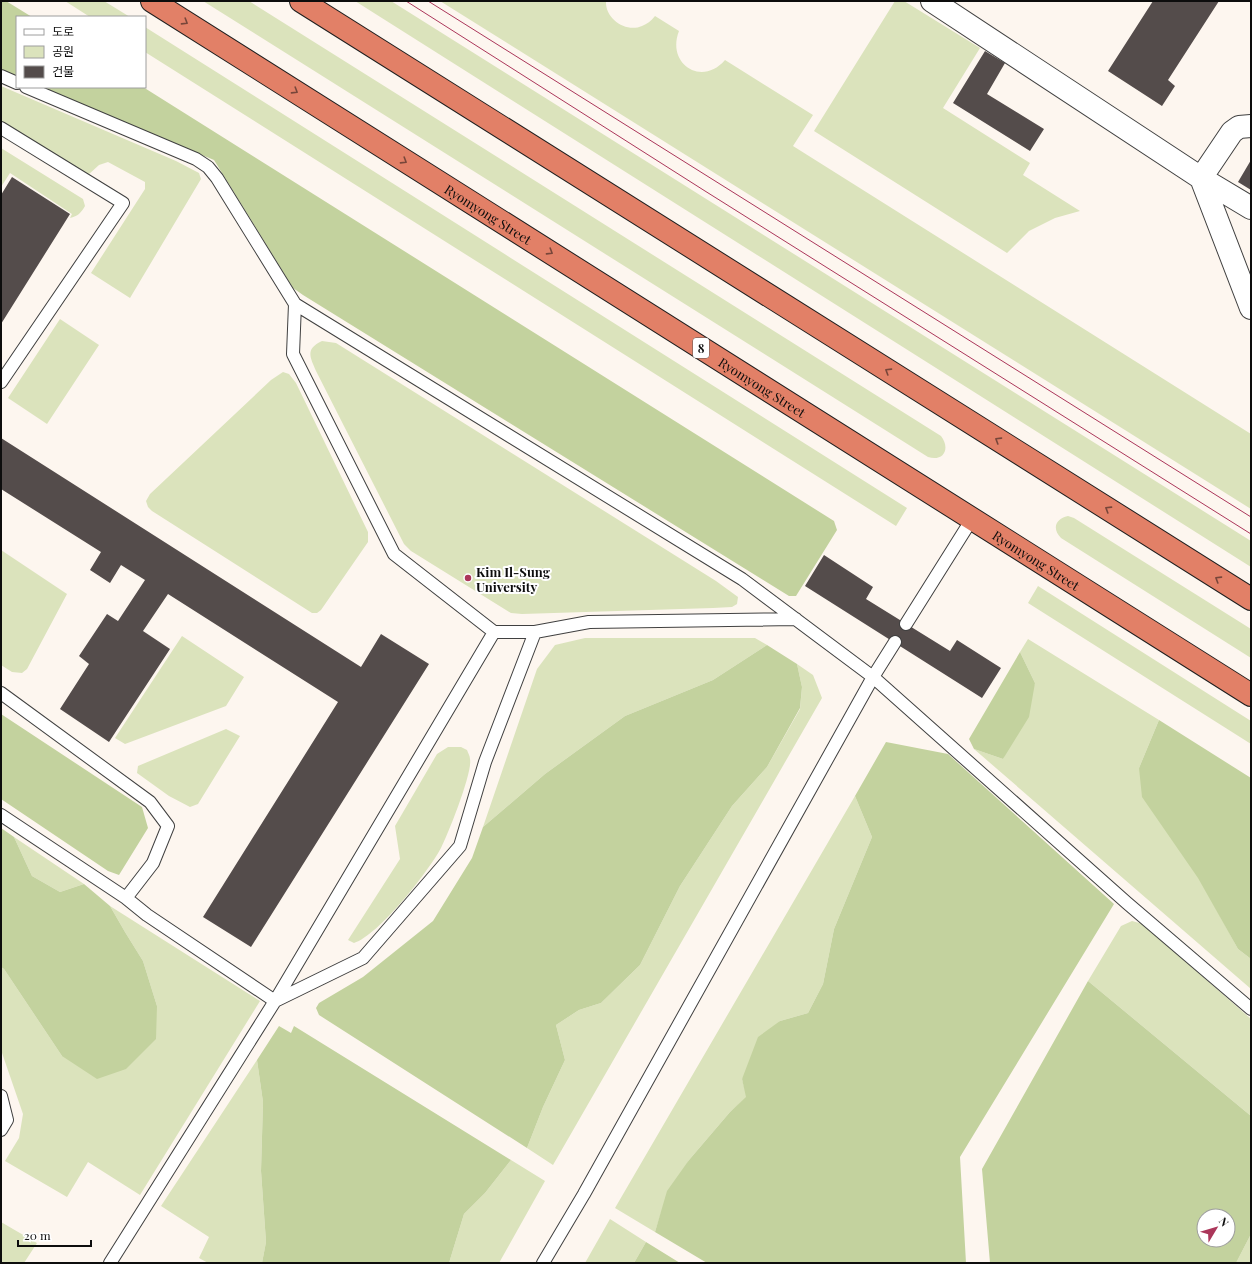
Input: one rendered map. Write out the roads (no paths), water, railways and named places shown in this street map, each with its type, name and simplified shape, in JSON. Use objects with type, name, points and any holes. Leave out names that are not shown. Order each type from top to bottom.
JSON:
[{"type":"highway","name":"Ryomyong Street","points":[[152,1],[1251,695]]},
{"type":"highway","points":[[301,1],[1251,599]]},
{"type":"street","points":[[932,1],[1201,178],[1251,208]]},
{"type":"street","points":[[1201,178],[1232,132],[1239,127],[1251,126]]},
{"type":"street","points":[[1201,178],[1251,308]]},
{"type":"lane","points":[[1,76],[16,83]]},
{"type":"lane","points":[[28,88],[196,159],[208,167],[217,178],[295,304],[742,579],[873,677],[1127,903],[1251,1009]]},
{"type":"lane","points":[[1,128],[123,203],[1,382]]},
{"type":"lane","points":[[295,304],[293,354],[394,554],[494,632],[535,632],[588,622],[796,620]]},
{"type":"lane","points":[[906,624],[972,519]]},
{"type":"lane","points":[[110,1263],[275,1001],[494,632]]},
{"type":"lane","points":[[275,1001],[363,958],[460,846],[485,762],[535,632]]},
{"type":"lane","points":[[543,1263],[588,1187],[873,677],[895,642]]},
{"type":"lane","points":[[1,693],[150,802],[168,826],[153,863],[126,898]]},
{"type":"lane","points":[[1,815],[126,898],[147,915],[275,1001]]},
{"type":"lane","points":[[1,1096],[7,1120],[1,1130]]},
{"type":"tram line","points":[[406,1],[1251,534]]},
{"type":"tram line","points":[[428,1],[1251,517]]},
{"type":"place","name":"Kim Il-Sung University","points":[[468,578]]}]
